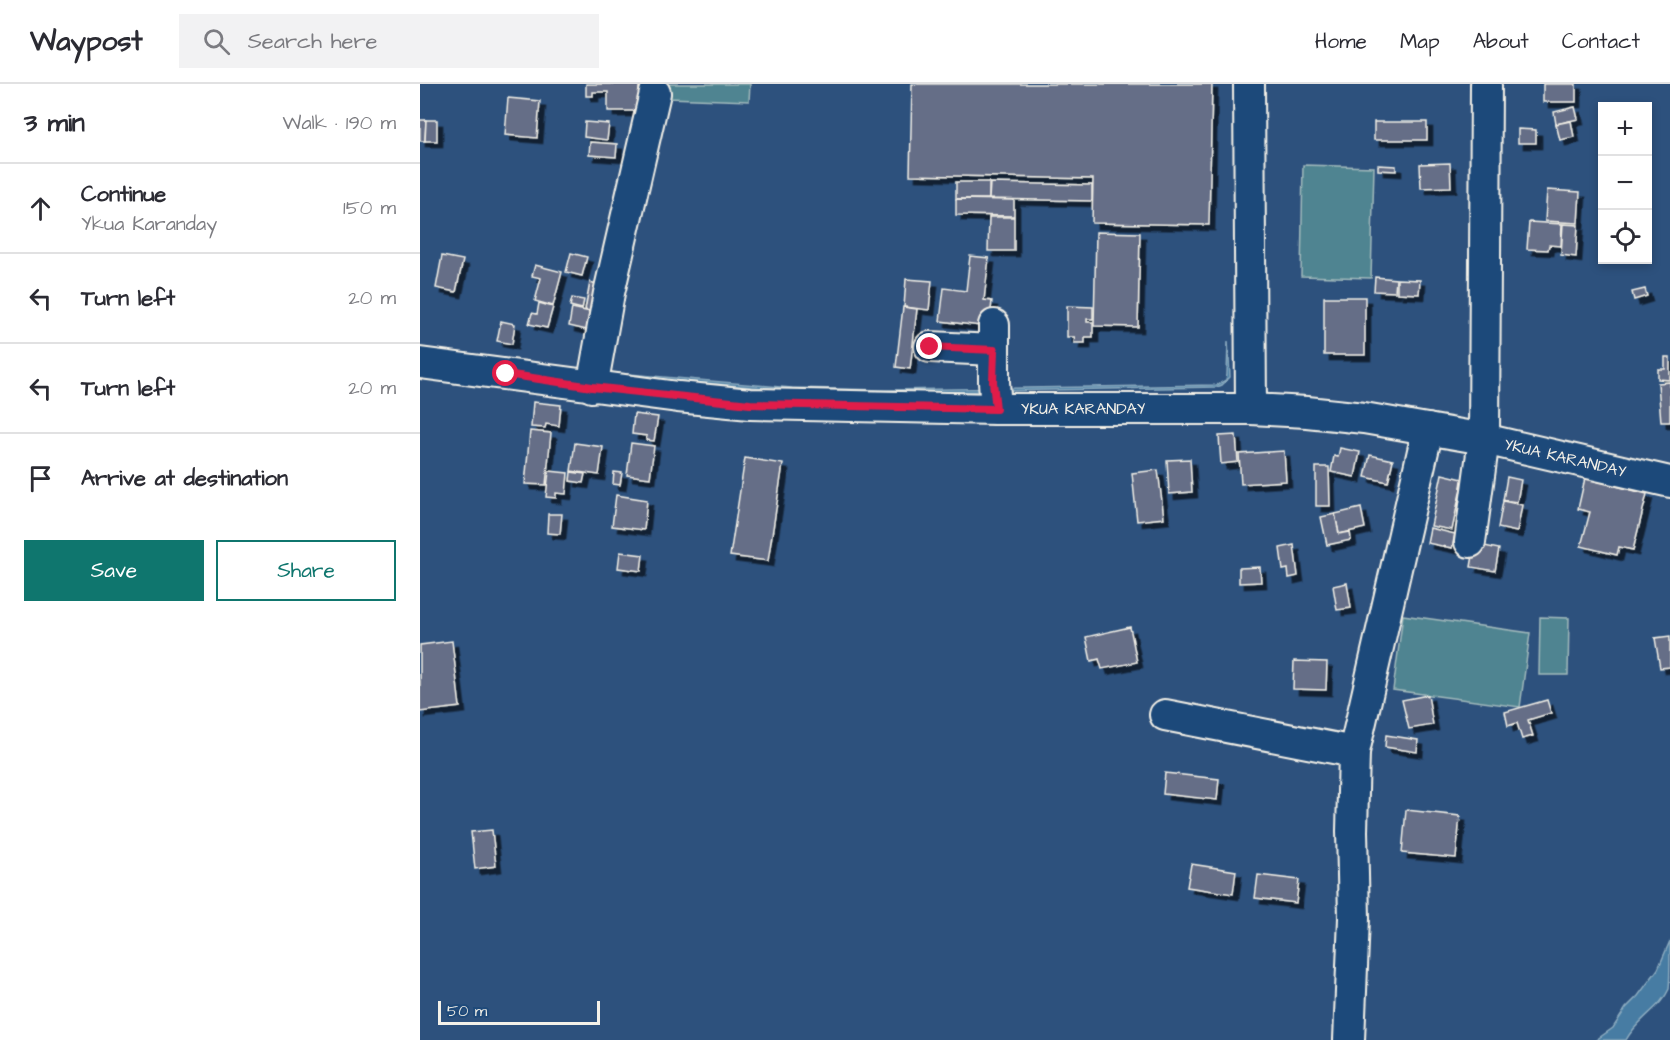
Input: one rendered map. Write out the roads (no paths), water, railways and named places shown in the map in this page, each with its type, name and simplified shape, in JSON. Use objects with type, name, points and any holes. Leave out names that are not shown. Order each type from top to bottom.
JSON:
[{"type":"street","points":[[1249,84],[1251,409]]},
{"type":"street","points":[[1470,542],[1484,439],[1486,84]]},
{"type":"street","points":[[592,387],[609,293],[656,93]]},
{"type":"street","points":[[930,347],[994,338],[993,382],[996,409]]},
{"type":"street","name":"YKUA KARANDAY","points":[[420,363],[592,387],[750,404],[996,409],[1251,409],[1364,418],[1484,439],[1670,482]]},
{"type":"street","points":[[1349,1040],[1354,918],[1352,831],[1354,752],[1428,429]]},
{"type":"street","points":[[1166,715],[1354,752]]},
{"type":"water","points":[[1228,341],[1230,377],[1217,387],[885,393],[791,390],[605,375],[606,372],[792,388],[886,390],[1217,385],[1226,380]]},
{"type":"water","points":[[1670,941],[1669,989],[1665,996],[1636,1026],[1626,1040],[1596,1040],[1613,1028],[1626,1008],[1638,996],[1658,969]]}]
